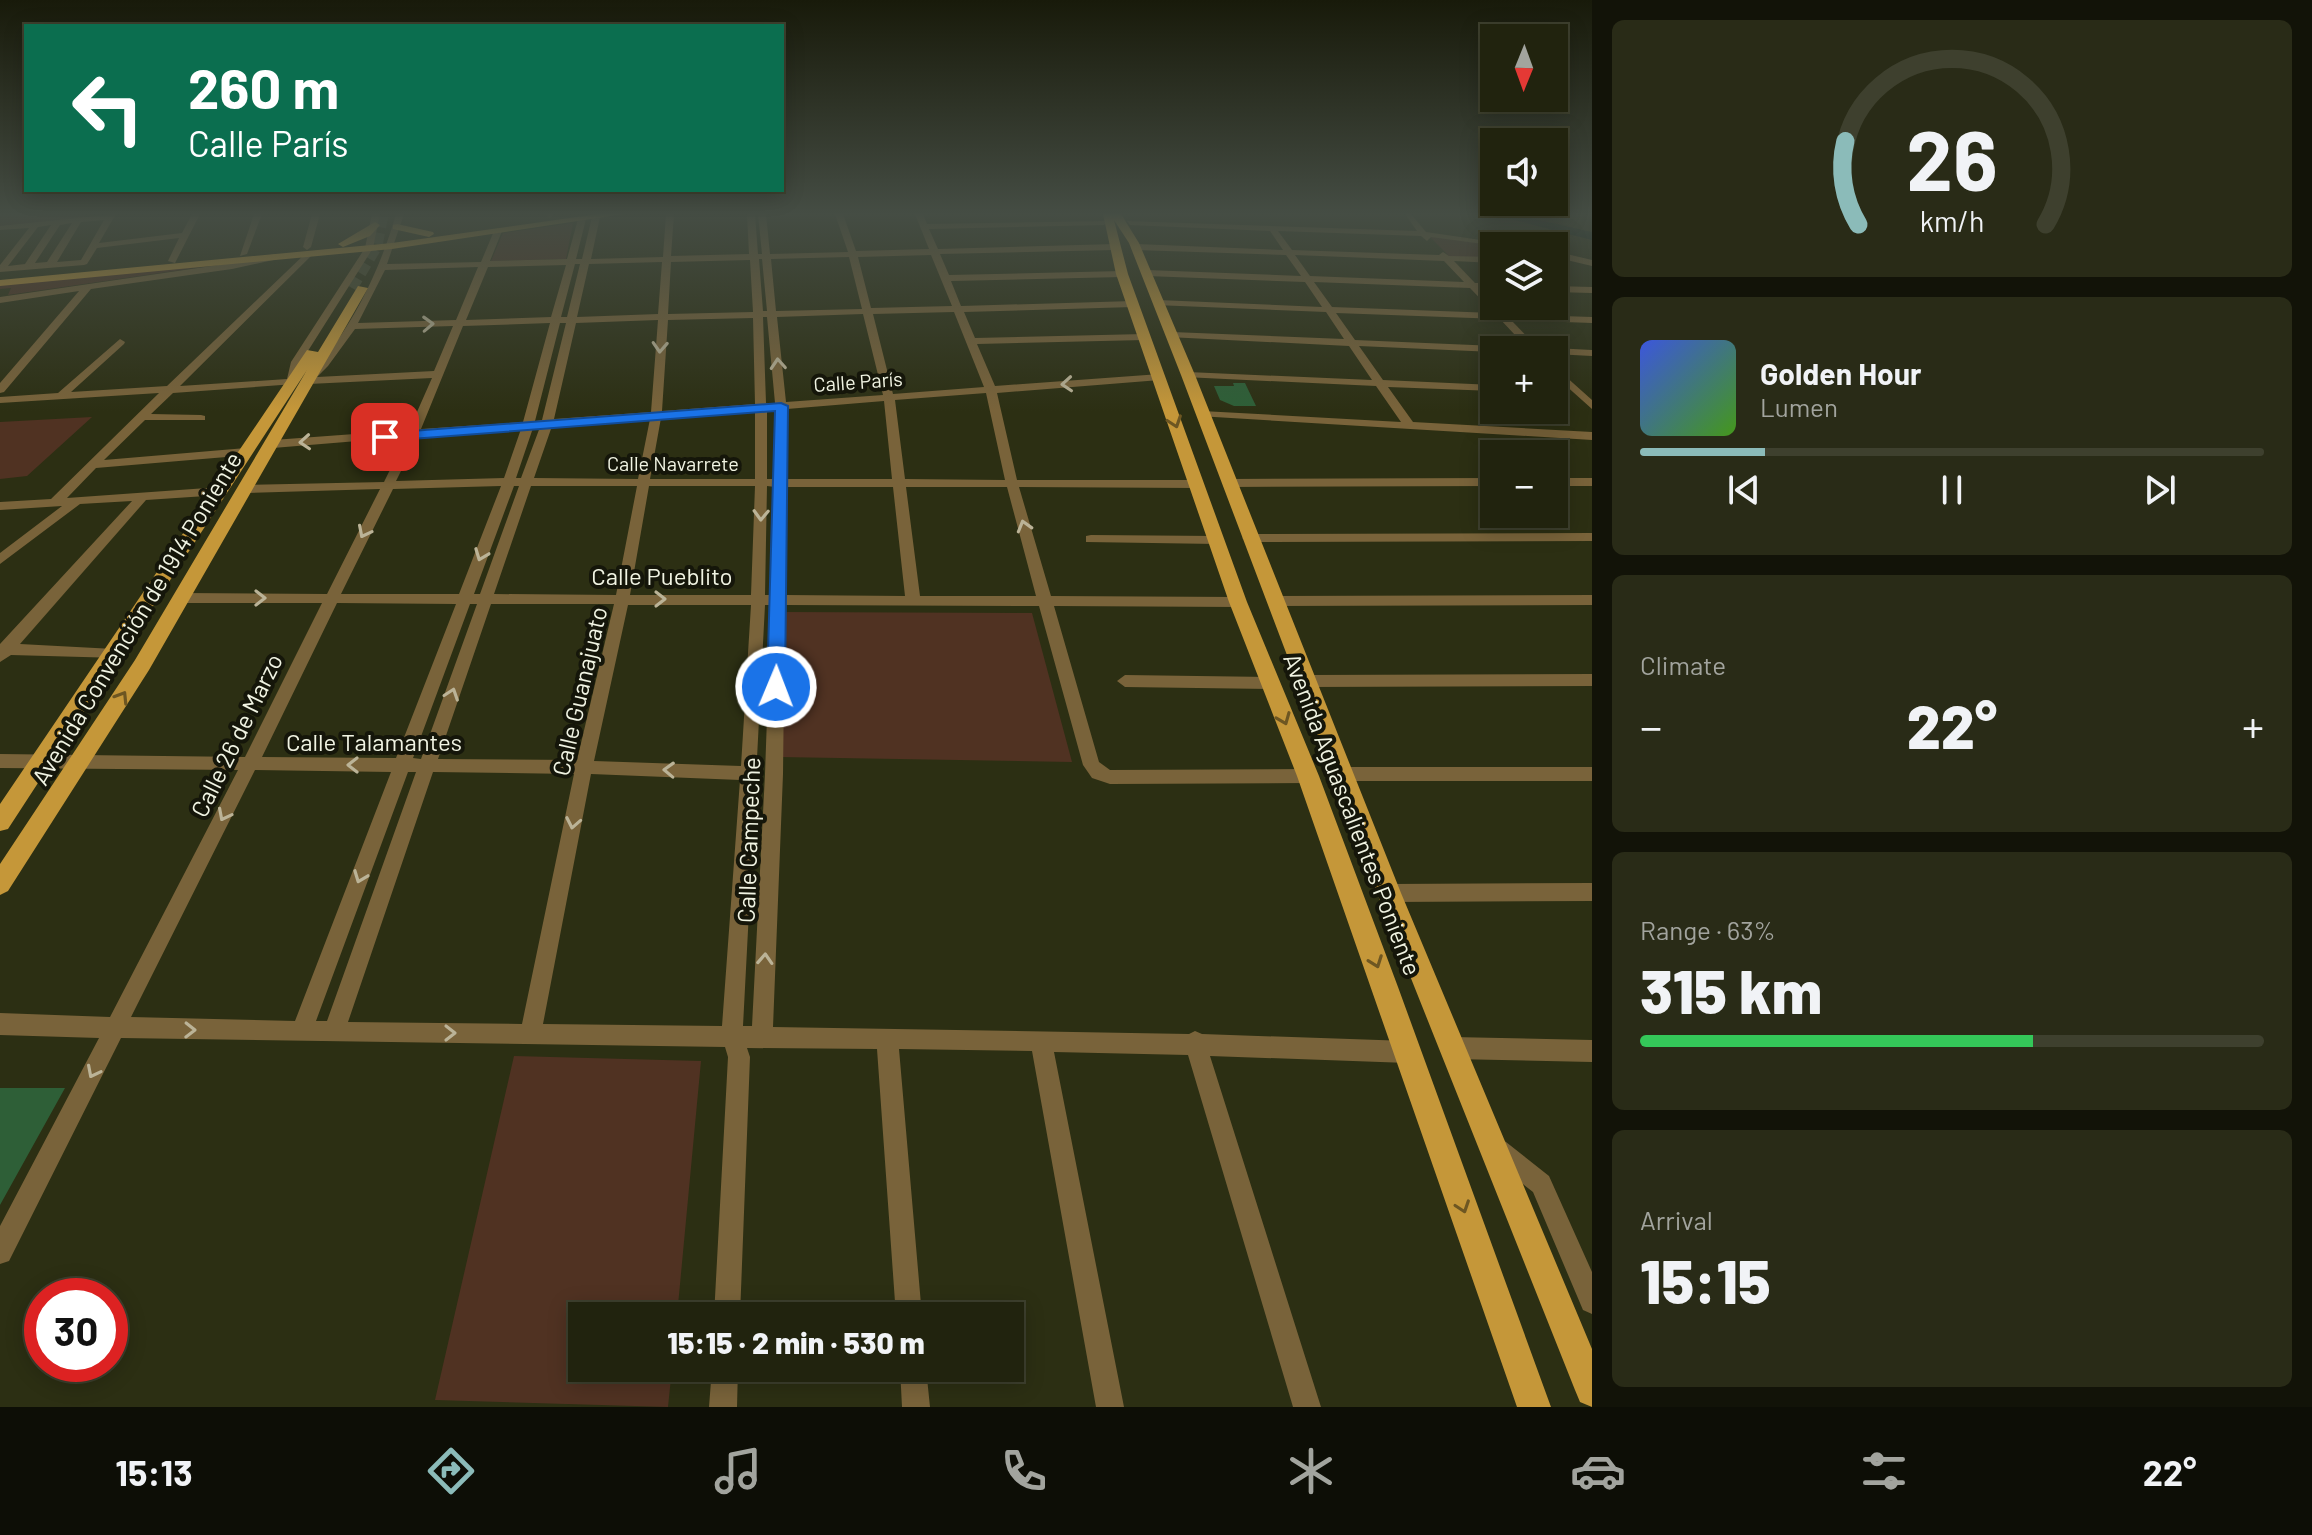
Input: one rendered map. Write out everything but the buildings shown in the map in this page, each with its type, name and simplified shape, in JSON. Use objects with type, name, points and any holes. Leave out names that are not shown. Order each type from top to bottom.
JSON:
[{"type":"main road","name":"Avenida Aguascalientes Poniente","points":[[1124,280],[1238,602],[1308,776],[1534,1407]]},
{"type":"main road","name":"Avenida Aguascalientes Poniente","points":[[1149,280],[1389,893],[1592,1390]]},
{"type":"main road","name":"Avenida Convención de 1914 Poniente","points":[[0,822],[246,452],[301,380],[357,288]]},
{"type":"main road","name":"Avenida Convención de 1914 Poniente","points":[[0,884],[80,763],[182,598],[273,444],[301,380]]},
{"type":"street","points":[[2,301],[138,280]]},
{"type":"street","points":[[54,503],[279,280]]},
{"type":"street","name":"Avenida Convención de 1914 Poniente","points":[[348,280],[296,362],[301,380],[326,363],[376,280]]},
{"type":"street","name":"Calle 26 de Marzo","points":[[0,1252],[389,485],[477,280]]},
{"type":"street","points":[[301,1032],[509,482],[528,425],[567,280]]},
{"type":"street","points":[[334,1032],[528,482],[547,423],[581,280]]},
{"type":"street","name":"Calle Guanajuato","points":[[531,1033],[644,483],[656,415],[665,280]]},
{"type":"street","name":"Calle Campeche","points":[[762,1037],[774,774],[781,483],[781,406],[763,280]]},
{"type":"street","points":[[859,280],[889,398],[913,600]]},
{"type":"street","points":[[947,280],[991,390],[1012,484],[1091,765],[1098,773],[1110,777],[1308,776]]},
{"type":"street","points":[[1299,280],[1480,286]]},
{"type":"street","points":[[1307,280],[1408,424]]},
{"type":"street","points":[[1467,280],[1480,293]]},
{"type":"street","points":[[0,390],[88,287]]},
{"type":"street","points":[[1568,289],[1592,290]]},
{"type":"street","points":[[1158,303],[1480,315]]},
{"type":"street","points":[[350,326],[1133,304]]},
{"type":"street","name":"Calle Campeche","points":[[727,1302],[735,1047],[758,599],[767,314]]},
{"type":"street","points":[[1568,319],[1592,320]]},
{"type":"street","points":[[1506,320],[1521,336]]},
{"type":"street","points":[[1172,335],[1480,348]]},
{"type":"street","points":[[972,341],[1144,337]]},
{"type":"street","points":[[61,396],[120,342]]},
{"type":"street","points":[[1568,352],[1592,353]]},
{"type":"street","points":[[0,400],[439,374]]},
{"type":"street","points":[[1188,375],[1480,387]]},
{"type":"street","name":"Calle París","points":[[273,444],[1160,377]]},
{"type":"street","points":[[1568,384],[1592,406]]},
{"type":"street","points":[[1568,391],[1592,392]]},
{"type":"street","points":[[1202,414],[1592,436]]},
{"type":"street","points":[[142,417],[201,418]]},
{"type":"street","points":[[93,465],[246,452]]},
{"type":"street","name":"Calle Navarrete","points":[[246,489],[509,482],[1196,484]]},
{"type":"street","points":[[1228,483],[1480,482]]},
{"type":"street","points":[[1568,482],[1592,482]]},
{"type":"street","points":[[0,506],[221,491]]},
{"type":"street","points":[[2,652],[143,496]]},
{"type":"street","points":[[0,560],[76,501]]},
{"type":"street","points":[[1249,538],[1592,537]]},
{"type":"street","points":[[1091,539],[1217,540]]},
{"type":"street","name":"Calle Pueblito","points":[[182,598],[1238,602]]},
{"type":"street","points":[[1274,601],[1592,600]]},
{"type":"street","points":[[2,652],[114,654]]},
{"type":"street","points":[[1307,681],[1592,680]]},
{"type":"street","points":[[1125,681],[1270,683]]},
{"type":"street","points":[[410,745],[422,749],[434,746]]},
{"type":"street","name":"Calle Talamantes","points":[[0,761],[584,767],[747,773]]},
{"type":"street","points":[[1344,774],[1592,774]]},
{"type":"street","points":[[1389,893],[1592,892]]},
{"type":"street","points":[[0,1024],[301,1032],[531,1033],[735,1047],[762,1037],[1195,1042],[1408,1052]]},
{"type":"street","points":[[887,1040],[908,1302]]},
{"type":"street","points":[[1041,1042],[1110,1407]]},
{"type":"street","points":[[1195,1042],[1307,1407]]},
{"type":"street","points":[[1452,1048],[1592,1051]]},
{"type":"street","points":[[1492,1146],[1541,1184],[1592,1301]]},
{"type":"street","points":[[723,1407],[724,1382]]},
{"type":"street","points":[[914,1382],[916,1407]]},
{"type":"shaded area","points":[[55,280],[114,280],[8,295],[11,288],[0,289],[0,285]]},
{"type":"shaded area","points":[[92,417],[27,476],[0,479],[0,422]]},
{"type":"shaded area","points":[[783,612],[1032,613],[1072,762],[779,757]]},
{"type":"shaded area","points":[[514,1056],[701,1061],[678,1302],[568,1302],[568,1382],[671,1382],[668,1407],[435,1400]]},
{"type":"tunnel","points":[[352,288],[357,280]]},
{"type":"route","points":[[385,437],[781,406],[776,687]]}]
